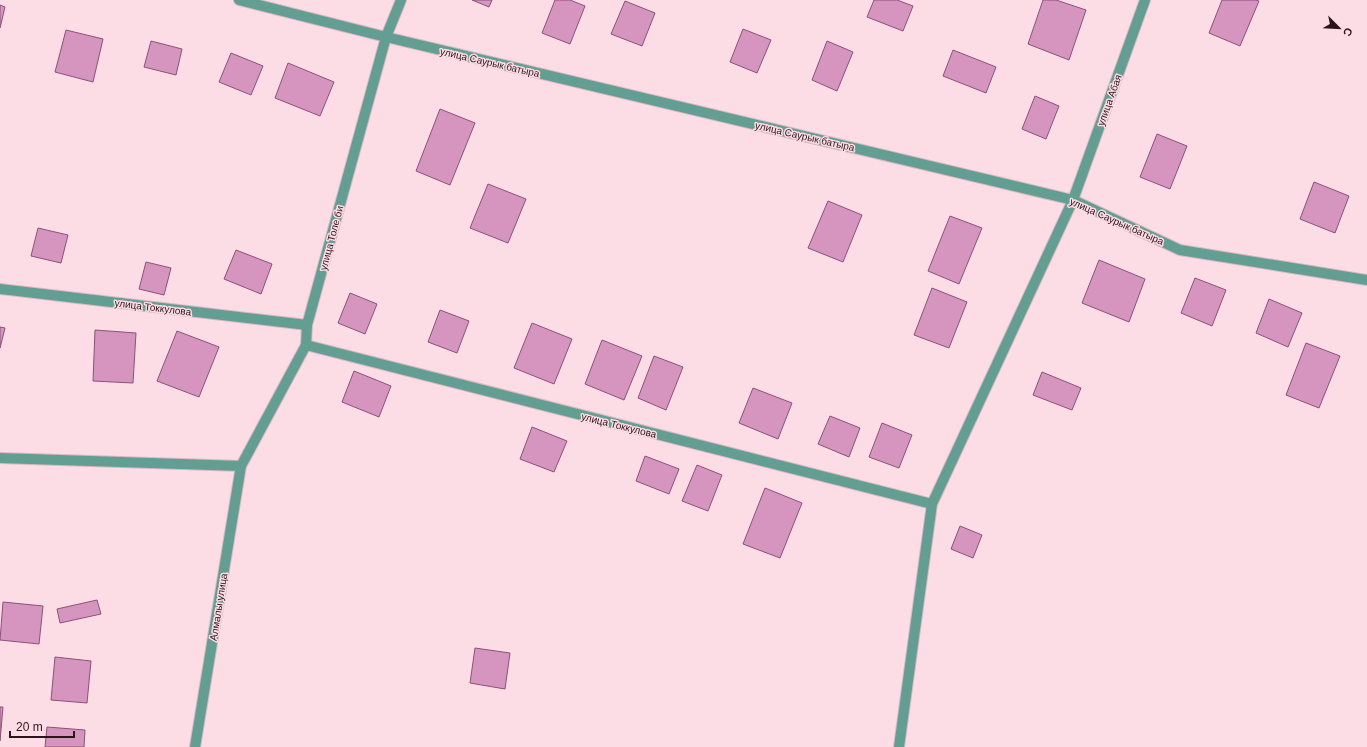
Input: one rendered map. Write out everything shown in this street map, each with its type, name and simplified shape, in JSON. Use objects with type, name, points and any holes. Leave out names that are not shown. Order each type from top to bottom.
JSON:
[{"type":"street","name":"улица Саурык батыра","points":[[239,0],[386,37],[1073,200],[1180,250],[1367,280]]},
{"type":"street","name":"улица Толе би","points":[[241,466],[306,345],[307,325],[386,37],[401,0]]},
{"type":"street","name":"улица Абая","points":[[899,747],[932,504],[1073,200],[1145,0]]},
{"type":"street","name":"улица Токкулова","points":[[0,289],[307,325]]},
{"type":"street","name":"улица Токкулова","points":[[306,345],[932,504]]},
{"type":"street","points":[[0,458],[241,466]]},
{"type":"street","name":"Алмалы улица","points":[[195,747],[241,466]]},
{"type":"building","points":[[472,0],[492,0],[489,7]]},
{"type":"building","points":[[555,0],[570,0],[585,6],[570,44],[542,33]]},
{"type":"building","points":[[874,0],[897,0],[913,6],[903,31],[867,17]]},
{"type":"building","points":[[1043,0],[1056,0],[1086,10],[1069,60],[1028,44]]},
{"type":"building","points":[[1222,0],[1259,1],[1240,46],[1209,33]]},
{"type":"building","points":[[625,1],[655,13],[642,46],[611,34]]},
{"type":"building","points":[[0,5],[5,7],[0,28]]},
{"type":"building","points":[[743,29],[771,40],[757,73],[730,62]]},
{"type":"building","points":[[66,30],[103,39],[93,82],[55,72]]},
{"type":"building","points":[[151,41],[182,49],[176,75],[144,67]]},
{"type":"building","points":[[827,41],[853,52],[837,91],[812,80]]},
{"type":"building","points":[[953,50],[996,67],[986,93],[943,76]]},
{"type":"building","points":[[231,53],[263,66],[251,95],[219,82]]},
{"type":"building","points":[[288,63],[334,82],[320,116],[275,98]]},
{"type":"building","points":[[1035,96],[1059,106],[1046,139],[1022,129]]},
{"type":"building","points":[[440,109],[475,123],[450,185],[416,171]]},
{"type":"building","points":[[1157,134],[1187,146],[1170,189],[1140,177]]},
{"type":"building","points":[[1314,182],[1349,196],[1335,233],[1300,219]]},
{"type":"building","points":[[488,184],[526,199],[508,243],[470,228]]},
{"type":"building","points":[[828,201],[862,215],[843,262],[808,248]]},
{"type":"building","points":[[950,216],[982,228],[959,284],[928,271]]},
{"type":"building","points":[[38,228],[68,235],[61,263],[31,256]]},
{"type":"building","points":[[236,250],[272,264],[261,294],[224,279]]},
{"type":"building","points":[[1099,260],[1145,279],[1129,322],[1082,303]]},
{"type":"building","points":[[146,262],[171,268],[164,295],[139,289]]},
{"type":"building","points":[[1195,278],[1226,290],[1212,326],[1181,313]]},
{"type":"building","points":[[932,288],[967,302],[949,348],[914,335]]},
{"type":"building","points":[[350,293],[377,304],[365,334],[338,323]]},
{"type":"building","points":[[1269,299],[1302,313],[1288,347],[1256,333]]},
{"type":"building","points":[[440,310],[469,321],[457,353],[428,342]]},
{"type":"building","points":[[532,323],[572,339],[554,384],[514,368]]},
{"type":"building","points":[[0,327],[5,328],[0,348]]},
{"type":"building","points":[[95,330],[136,333],[133,383],[93,381]]},
{"type":"building","points":[[177,331],[219,347],[199,397],[157,381]]},
{"type":"building","points":[[602,340],[642,356],[624,400],[585,384]]},
{"type":"building","points":[[1306,343],[1340,356],[1319,408],[1286,395]]},
{"type":"building","points":[[654,356],[683,367],[666,410],[638,398]]},
{"type":"building","points":[[354,371],[391,386],[379,417],[342,402]]},
{"type":"building","points":[[1042,372],[1081,388],[1072,410],[1033,395]]},
{"type":"building","points":[[753,388],[792,403],[778,439],[739,423]]},
{"type":"building","points":[[830,416],[860,428],[849,457],[818,444]]},
{"type":"building","points":[[882,423],[912,435],[899,468],[869,457]]},
{"type":"building","points":[[532,427],[567,441],[554,472],[520,459]]},
{"type":"building","points":[[645,456],[679,469],[669,494],[636,481]]},
{"type":"building","points":[[697,465],[722,475],[708,511],[682,501]]},
{"type":"building","points":[[765,488],[802,503],[780,558],[743,544]]},
{"type":"building","points":[[960,526],[982,535],[973,558],[951,549]]},
{"type":"building","points":[[97,600],[101,614],[60,623],[57,609]]},
{"type":"building","points":[[3,602],[43,606],[39,644],[0,640]]},
{"type":"building","points":[[475,648],[510,653],[505,689],[470,683]]},
{"type":"building","points":[[55,657],[91,661],[87,703],[51,700]]},
{"type":"building","points":[[0,707],[3,707],[0,741]]},
{"type":"building","points":[[47,727],[85,730],[84,747],[45,747]]}]
